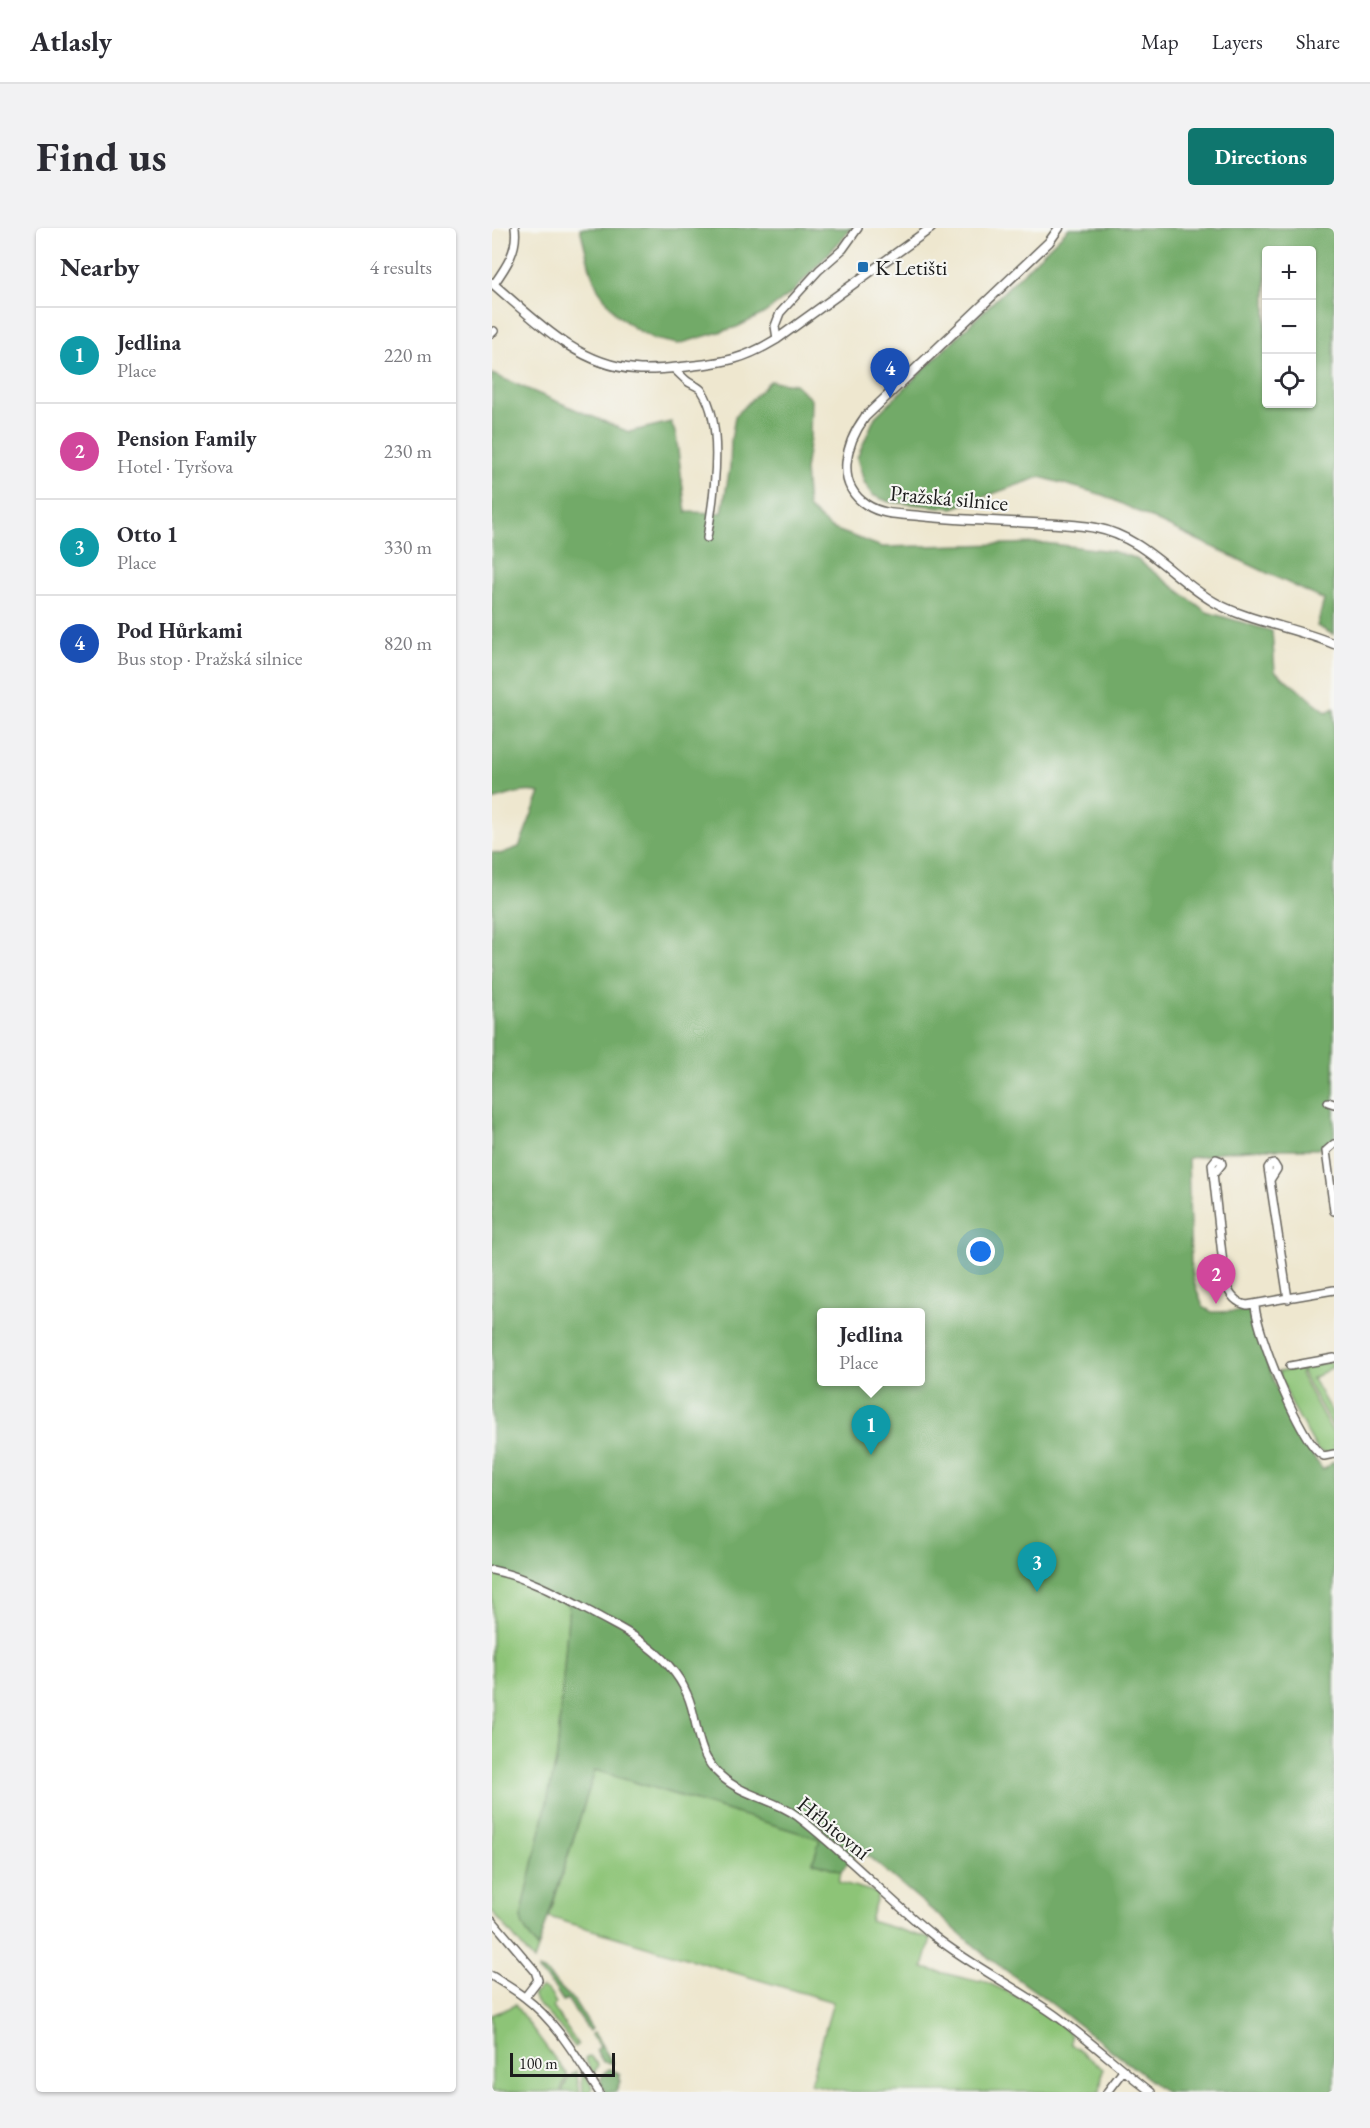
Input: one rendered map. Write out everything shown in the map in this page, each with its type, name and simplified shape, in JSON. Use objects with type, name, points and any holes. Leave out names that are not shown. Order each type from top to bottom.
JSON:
[{"type":"street","points":[[515,228],[517,238],[511,259],[493,284],[570,348],[605,363],[635,369],[673,368],[726,362],[754,353],[777,339],[931,228]]},
{"type":"street","points":[[777,339],[775,326],[780,313],[819,270],[843,249],[858,228]]},
{"type":"street","name":"Pražská silnice","points":[[1059,228],[1049,242],[864,417],[854,432],[847,450],[847,473],[853,491],[867,505],[884,512],[954,519],[1064,525],[1096,528],[1116,533],[1139,545],[1193,588],[1216,603],[1311,634],[1334,644]]},
{"type":"street","points":[[673,368],[688,382],[701,389],[713,413],[717,435],[707,538]]},
{"type":"street","points":[[1334,1144],[1326,1152],[1334,1211]]},
{"type":"street","points":[[1213,1175],[1225,1282],[1234,1299],[1243,1305],[1255,1304],[1334,1290]]},
{"type":"street","points":[[1270,1180],[1288,1299]]},
{"type":"street","points":[[1255,1304],[1258,1327],[1289,1405],[1316,1451],[1324,1456],[1334,1454]]},
{"type":"street","points":[[1290,1366],[1333,1360]]},
{"type":"street","name":"Hřbitovní","points":[[492,1570],[525,1581],[570,1601],[639,1640],[669,1666],[681,1682],[688,1695],[701,1746],[708,1761],[721,1776],[742,1791],[794,1814],[934,1936],[970,1963],[1011,1986],[1060,2019],[1151,2092]]},
{"type":"street","points":[[492,1920],[535,1971],[538,1980],[525,1997]]},
{"type":"street","points":[[492,1976],[525,1997],[566,2041],[599,2092]]},
{"type":"street","points":[[492,1985],[501,1982]]},
{"type":"street","points":[[1107,2092],[1123,2071]]},
{"type":"green space","points":[[580,228],[852,228],[793,292],[763,314],[737,327],[678,344],[654,339],[617,315],[598,289],[591,272]]},
{"type":"green space","points":[[1069,228],[1334,228],[1334,635],[1317,626],[1324,600],[1103,495],[1040,477],[953,508],[889,502],[872,495],[864,482],[857,458],[875,417]]},
{"type":"green space","points":[[492,374],[629,432],[671,422],[676,435],[686,512],[722,513],[730,467],[735,416],[770,381],[795,384],[811,399],[810,438],[805,470],[808,508],[831,528],[882,547],[1044,543],[1112,551],[1135,558],[1207,612],[1272,631],[1275,671],[1327,712],[1334,708],[1334,1139],[1318,1149],[1262,1149],[1220,1152],[1188,1158],[1191,1265],[1203,1307],[1212,1312],[1251,1311],[1273,1379],[1293,1429],[1323,1470],[1334,1461],[1334,2092],[1165,2092],[1043,1997],[990,1959],[869,1857],[858,1852],[841,1871],[813,1862],[820,1839],[595,1770],[538,1949],[523,1926],[521,1918],[557,1757],[569,1605],[514,1580],[492,1574],[492,852],[500,854],[519,847],[540,793],[522,792],[492,800]]},
{"type":"green space","points":[[1331,1362],[1333,1367],[1311,1379],[1334,1417],[1334,1429],[1302,1373],[1307,1365]]},
{"type":"green space","points":[[1304,1367],[1300,1374],[1334,1435],[1334,1452],[1328,1454],[1318,1451],[1292,1405],[1278,1372]]},
{"type":"green space","points":[[492,1574],[514,1580],[569,1604],[557,1757],[521,1918],[523,1926],[538,1949],[534,1961],[492,1911]]},
{"type":"green space","points":[[595,1770],[820,1839],[813,1862],[841,1871],[839,1882],[878,1893],[870,1921],[931,1939],[923,1968],[980,1982],[981,1980],[1017,1996],[1051,2017],[1071,2035],[1071,2044],[1103,2069],[1100,2092],[847,2092],[810,2084],[833,2002],[549,1917]]},
{"type":"green space","points":[[538,1969],[544,1971],[575,2002],[592,2029],[589,2031],[567,1999],[563,2001]]},
{"type":"green space","points":[[541,1988],[555,2000],[553,2007],[578,2045],[575,2047],[536,2002],[533,1994]]},
{"type":"green space","points":[[515,2005],[567,2075],[560,2092],[492,2092],[492,2015]]},
{"type":"green space","points":[[594,2033],[613,2063],[603,2062],[596,2050],[600,2047],[591,2035]]},
{"type":"green space","points":[[590,2056],[598,2065],[594,2074],[585,2060]]},
{"type":"green space","points":[[581,2069],[593,2088],[589,2092],[583,2092]]},
{"type":"green space","points":[[611,2069],[620,2074],[620,2081],[616,2092],[605,2092],[601,2078],[607,2070]]},
{"type":"green space","points":[[576,2071],[580,2092],[562,2092],[568,2078]]},
{"type":"place","name":"K Letišti","points":[[863,267]]},
{"type":"place","name":"Pod Hůrkami","points":[[890,398]]},
{"type":"place","name":"Pension Family","points":[[1216,1304]]},
{"type":"place","name":"Jedlina","points":[[871,1455]]},
{"type":"place","name":"Otto 1","points":[[1037,1592]]}]
